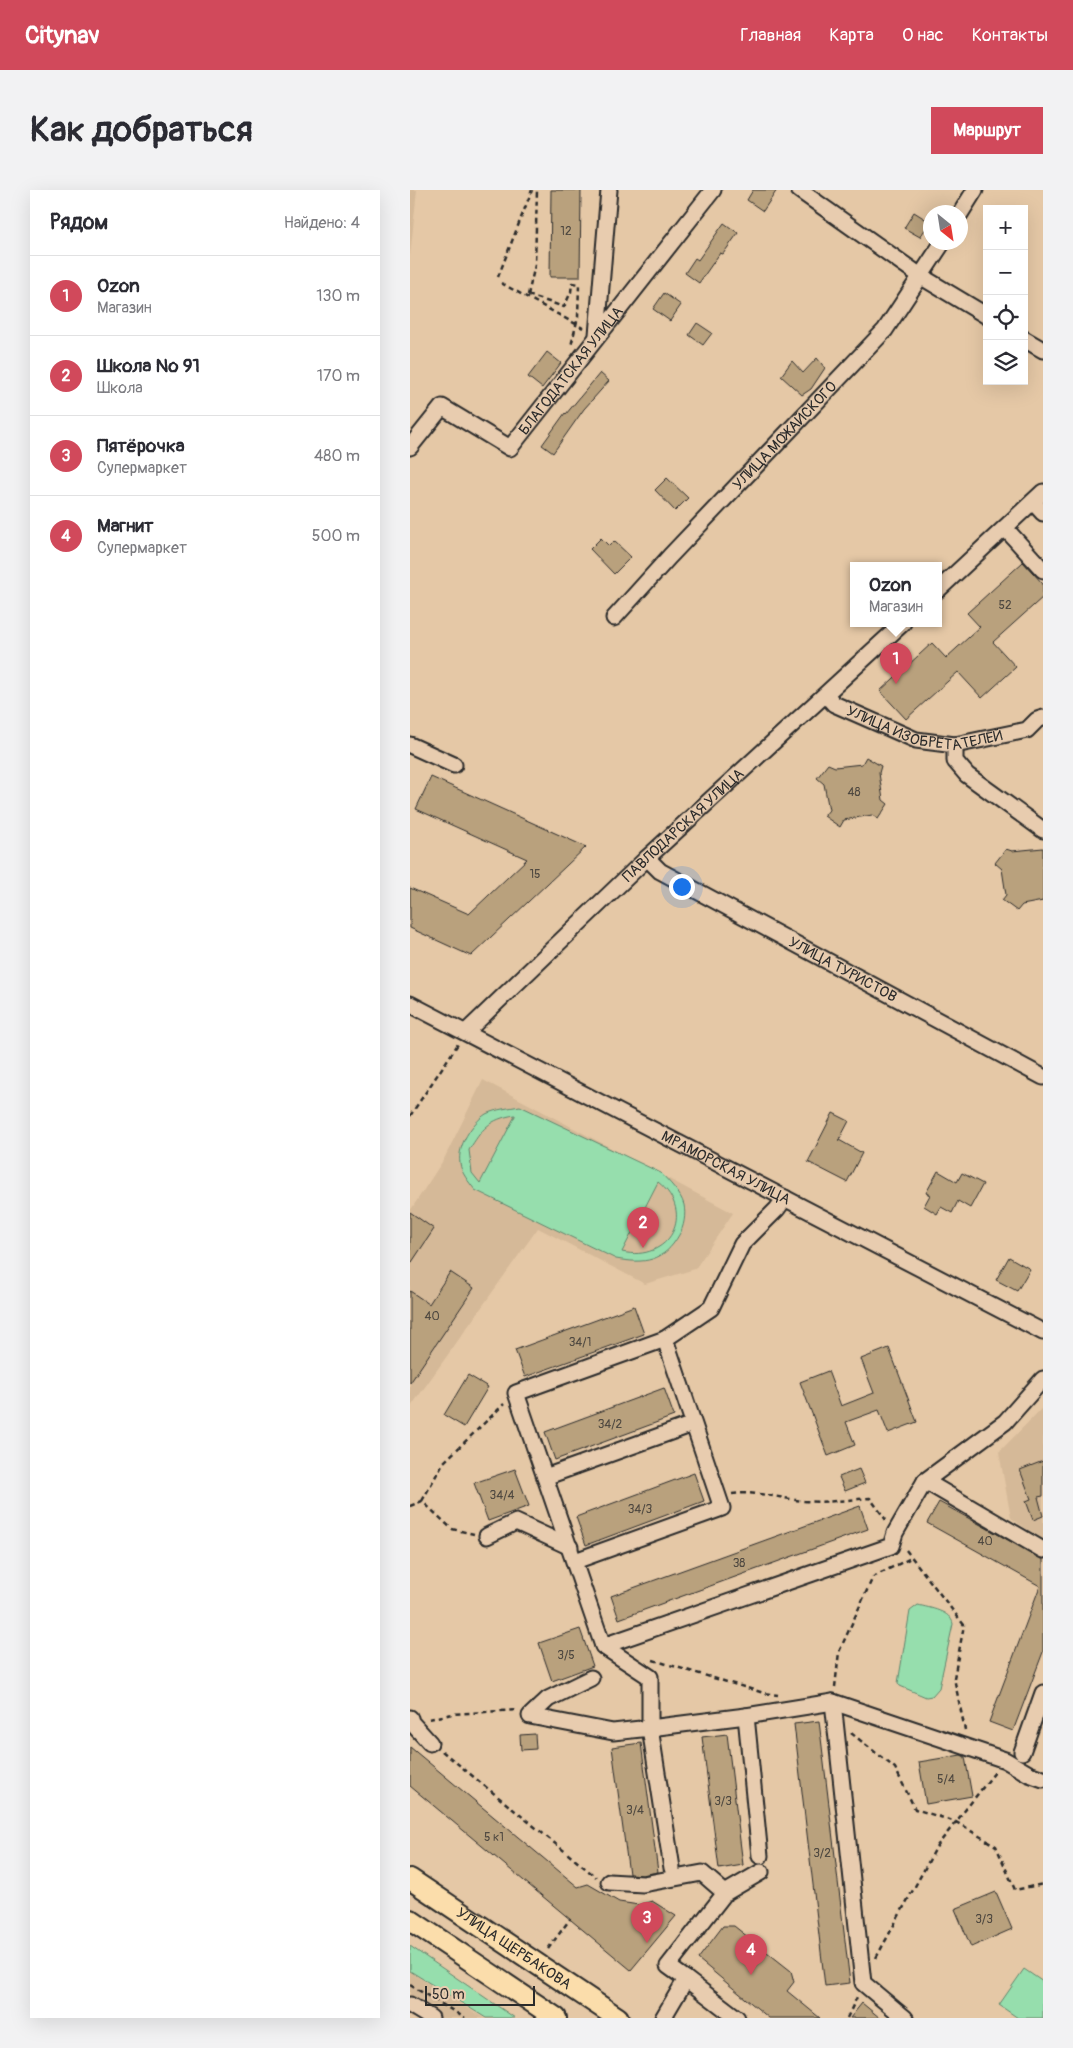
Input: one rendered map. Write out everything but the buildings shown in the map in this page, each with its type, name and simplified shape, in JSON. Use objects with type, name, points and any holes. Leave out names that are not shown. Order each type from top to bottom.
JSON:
[{"type":"main road","name":"УЛИЦА ЩЕРБАКОВА","points":[[410,1879],[618,2018]]},
{"type":"main road","points":[[410,1920],[556,2018]]},
{"type":"street","points":[[597,336],[609,190]]},
{"type":"street","name":"БЛАГОДАТСКАЯ УЛИЦА","points":[[410,447],[442,407],[510,448],[713,190]]},
{"type":"street","points":[[799,190],[922,277],[983,314]]},
{"type":"street","points":[[966,205],[975,190]]},
{"type":"street","name":"УЛИЦА МОЖАЙСКОГО","points":[[614,618],[670,556],[885,330],[938,250]]},
{"type":"street","points":[[1026,340],[1043,350]]},
{"type":"street","points":[[942,586],[1005,528],[1040,502]]},
{"type":"street","points":[[1005,528],[1043,570]]},
{"type":"street","name":"ПАВЛОДАРСКАЯ УЛИЦА","points":[[466,1032],[647,858],[899,627]]},
{"type":"street","name":"УЛИЦА ИЗОБРЕТАТЕЛЕЙ","points":[[826,695],[834,704],[916,740],[955,746],[1027,730],[1037,720],[1043,718]]},
{"type":"street","points":[[410,745],[454,765]]},
{"type":"street","points":[[955,746],[955,761],[967,775],[1043,830]]},
{"type":"street","name":"УЛИЦА ТУРИСТОВ","points":[[647,858],[660,871],[1043,1077]]},
{"type":"street","name":"МРАМОРСКАЯ УЛИЦА","points":[[410,1004],[1043,1332]]},
{"type":"street","points":[[672,1868],[650,1728],[650,1677],[603,1646],[573,1554],[516,1393],[665,1339],[711,1308],[742,1244],[777,1209],[785,1198]]},
{"type":"street","points":[[487,1536],[516,1522],[573,1554],[722,1508],[665,1339]]},
{"type":"street","points":[[603,1646],[891,1546],[895,1533],[925,1481],[1005,1422],[1043,1379]]},
{"type":"street","points":[[545,1477],[693,1424]]},
{"type":"street","points":[[925,1481],[1043,1550]]},
{"type":"street","points":[[591,1678],[548,1699],[530,1716],[613,1732],[746,1716],[833,1702],[1005,1760],[1029,1774],[1043,1779]]},
{"type":"street","points":[[1022,1752],[1043,1693]]},
{"type":"street","points":[[833,1702],[863,1983],[905,2018]]},
{"type":"street","points":[[746,1716],[760,1856]]},
{"type":"street","points":[[410,1720],[430,1743]]},
{"type":"street","points":[[737,2018],[668,1966],[725,1892],[761,1872]]},
{"type":"street","points":[[609,1882],[643,1884],[702,1873],[725,1892]]},
{"type":"street","points":[[663,2018],[686,1979]]},
{"type":"street","points":[[410,2005],[430,2018]]},
{"type":"path","points":[[498,277],[532,190]]},
{"type":"path","points":[[528,296],[536,265],[537,190]]},
{"type":"path","points":[[501,283],[528,296],[597,336]]},
{"type":"path","points":[[528,296],[564,307],[571,292],[572,283],[579,284],[576,324],[569,351]]},
{"type":"path","points":[[410,1116],[466,1032]]},
{"type":"path","points":[[422,1501],[442,1463],[516,1393]]},
{"type":"path","points":[[718,1496],[753,1492],[804,1501],[843,1501],[870,1498],[911,1558],[964,1625],[954,1678],[964,1729],[971,1734]]},
{"type":"path","points":[[833,1702],[839,1652],[873,1577],[911,1558]]},
{"type":"path","points":[[646,1658],[764,1694],[784,1696]]},
{"type":"path","points":[[410,1720],[452,1714],[521,1710]]},
{"type":"path","points":[[835,1720],[895,1768],[914,1809],[956,1822],[996,1846],[1015,1890],[1043,1884]]},
{"type":"path","points":[[430,1743],[600,1880],[609,1882]]},
{"type":"path","points":[[847,2018],[863,1983],[937,1846],[1005,1760]]},
{"type":"path","points":[[548,1950],[570,1919]]},
{"type":"path","points":[[410,1985],[465,2018]]},
{"type":"shaded area","points":[[410,190],[417,190],[410,256]]},
{"type":"shaded area","points":[[483,1080],[733,1213],[695,1269],[645,1284],[538,1228],[410,1408],[410,1211],[444,1159]]},
{"type":"shaded area","points":[[1043,1407],[1043,1541],[1011,1518],[999,1452]]},
{"type":"shaded area","points":[[410,1972],[483,2018],[410,2018]]},
{"type":"green space","points":[[520,1106],[661,1173],[678,1192],[684,1205],[685,1213],[681,1232],[667,1251],[660,1256],[644,1261],[616,1259],[475,1190],[461,1167],[460,1156],[463,1142],[471,1129],[486,1114]],"holes":[[[515,1116],[480,1183],[472,1173],[469,1150],[482,1131],[492,1122]],[[658,1182],[670,1194],[675,1208],[676,1221],[672,1233],[664,1243],[653,1250],[639,1253],[622,1252]]]},
{"type":"green space","points":[[918,1605],[944,1613],[953,1624],[939,1688],[932,1696],[926,1697],[900,1686],[898,1683],[910,1611]]},
{"type":"green space","points":[[410,1946],[515,2018],[486,2018],[410,1971]]},
{"type":"green space","points":[[1024,1969],[1043,1982],[1043,2018],[1018,2018],[999,2005]]},
{"type":"place","name":"Ozon","points":[[896,684]]},
{"type":"place","name":"Школа № 91","points":[[643,1248]]},
{"type":"place","name":"Пятёрочка","points":[[647,1943]]},
{"type":"place","name":"Магнит","points":[[751,1975]]}]
